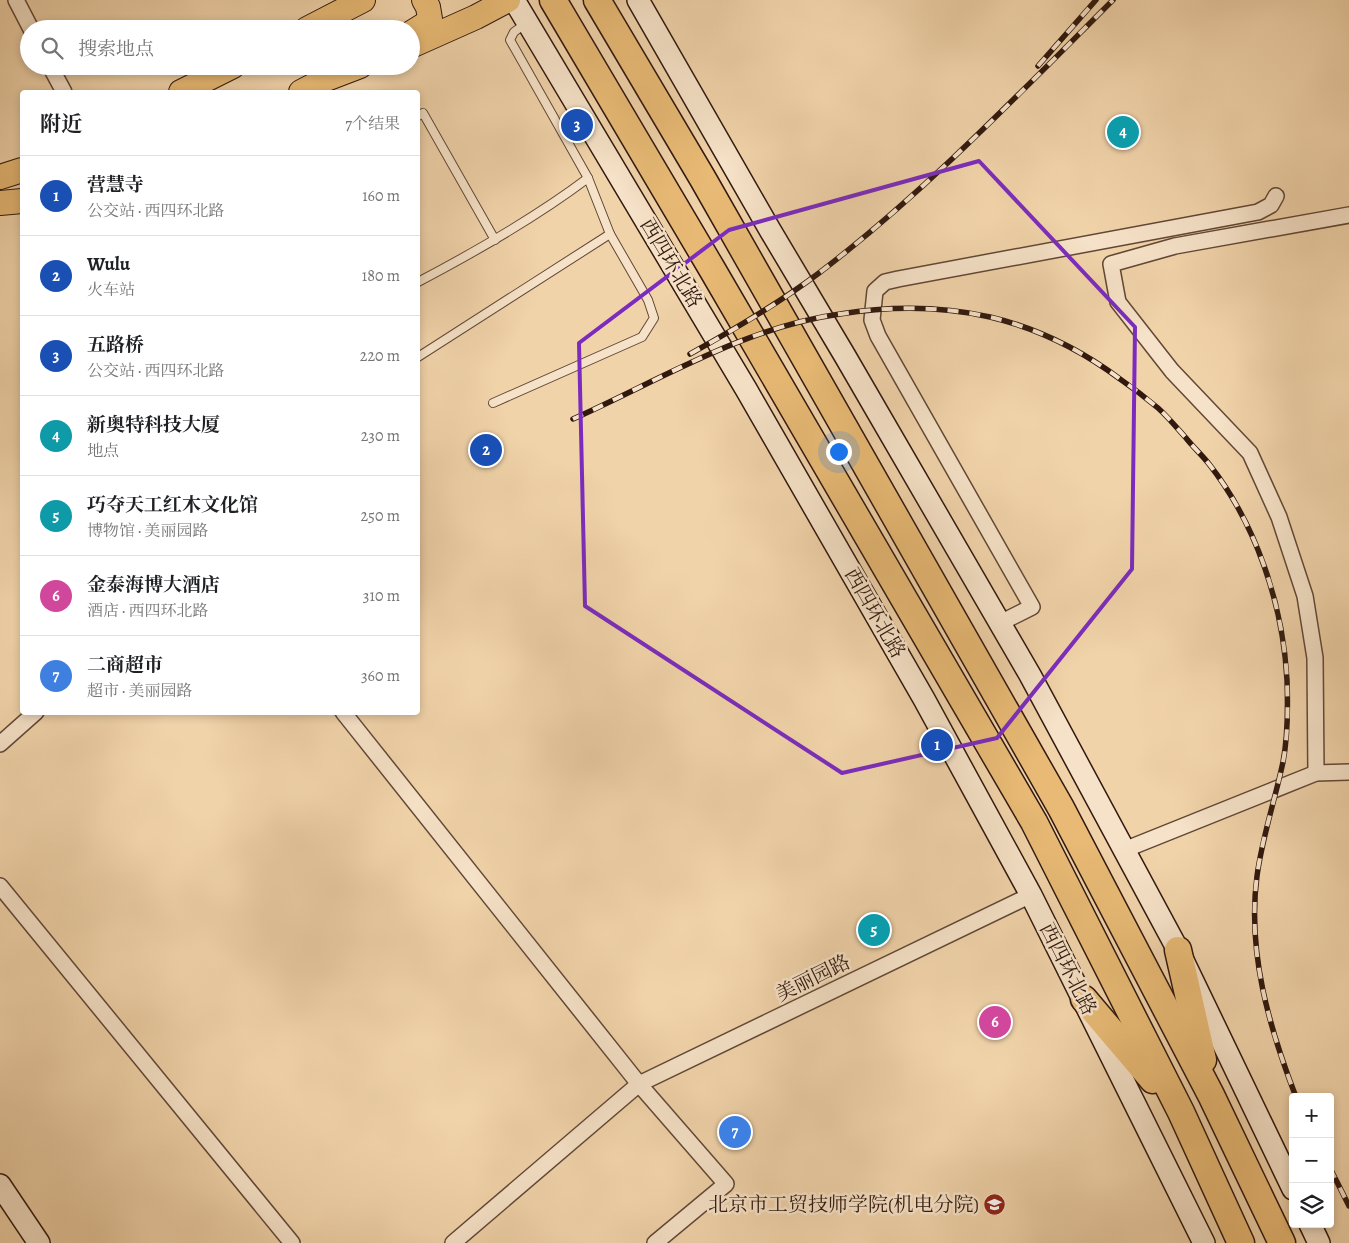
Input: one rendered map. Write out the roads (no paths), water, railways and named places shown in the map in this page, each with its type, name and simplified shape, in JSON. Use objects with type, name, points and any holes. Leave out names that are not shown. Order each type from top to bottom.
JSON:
[{"type":"highway","name":"西四环北路","points":[[553,0],[712,268],[1034,822],[1181,1112],[1241,1243]]},
{"type":"highway","points":[[597,0],[703,179],[1061,808],[1210,1095],[1282,1243]]},
{"type":"highway","points":[[1178,950],[1210,1095]]},
{"type":"highway","points":[[1084,999],[1181,1112]]},
{"type":"main road","points":[[420,27],[430,19],[428,7],[424,0]]},
{"type":"main road","points":[[420,42],[476,17],[508,0]]},
{"type":"main road","points":[[325,20],[362,2]]},
{"type":"main road","points":[[185,90],[215,75]]},
{"type":"main road","points":[[315,87],[335,75]]},
{"type":"main road","points":[[315,87],[341,75]]},
{"type":"main road","points":[[0,177],[20,171]]},
{"type":"main road","points":[[0,203],[20,201]]},
{"type":"street","points":[[16,0],[26,20]]},
{"type":"street","name":"西四环北路","points":[[514,0],[746,389],[924,699],[1031,895],[1204,1243]]},
{"type":"street","points":[[638,0],[1030,676],[1178,950],[1290,1183]]},
{"type":"street","points":[[55,75],[63,90]]},
{"type":"street","points":[[1000,624],[1032,608],[878,336],[872,320],[875,291],[885,282],[898,279],[1258,212],[1271,205],[1276,196]]},
{"type":"street","points":[[1316,774],[1315,658],[1305,596],[1279,517],[1250,454],[1172,371],[1118,302],[1111,264],[1175,246],[1349,215]]},
{"type":"street","points":[[0,744],[33,715]]},
{"type":"street","points":[[344,715],[639,1084],[726,1184],[655,1243]]},
{"type":"street","points":[[1124,850],[1316,774],[1349,772]]},
{"type":"street","points":[[0,886],[292,1243]]},
{"type":"street","name":"美丽园路","points":[[453,1243],[639,1084],[1031,895]]},
{"type":"street","points":[[0,1185],[39,1243]]},
{"type":"street","points":[[1312,1228],[1319,1243]]},
{"type":"lane","points":[[493,403],[642,337],[654,318],[648,300],[610,234],[588,178],[510,40],[514,32],[527,23]]},
{"type":"lane","points":[[420,115],[423,113],[495,240]]},
{"type":"lane","points":[[420,281],[495,240],[562,198],[588,178]]},
{"type":"lane","points":[[420,356],[610,234]]},
{"type":"railway","points":[[1038,66],[1096,0]]},
{"type":"railway","points":[[690,354],[772,306],[819,273],[858,242],[970,142],[1113,0]]},
{"type":"railway","points":[[573,419],[704,357],[770,330],[859,311],[915,308],[972,313],[1025,327],[1042,334],[1105,368],[1162,411],[1209,464],[1226,487],[1240,512],[1264,566],[1280,623],[1287,680],[1287,732],[1283,762],[1259,862],[1255,904],[1255,933],[1258,961],[1269,1016],[1294,1093]]},
{"type":"railway","points":[[1334,1176],[1349,1206]]},
{"type":"place","name":"五路桥","points":[[577,125]]},
{"type":"place","name":"新奥特科技大厦","points":[[1123,132]]},
{"type":"place","name":"Wulu","points":[[486,450]]},
{"type":"place","name":"营慧寺","points":[[937,745]]},
{"type":"place","name":"巧夺天工红木文化馆","points":[[874,930]]},
{"type":"place","name":"金泰海博大酒店","points":[[995,1022]]},
{"type":"place","name":"二商超市","points":[[735,1132]]},
{"type":"place","name":"北京市工贸技师学院(机电分院)","points":[[995,1204]]}]
